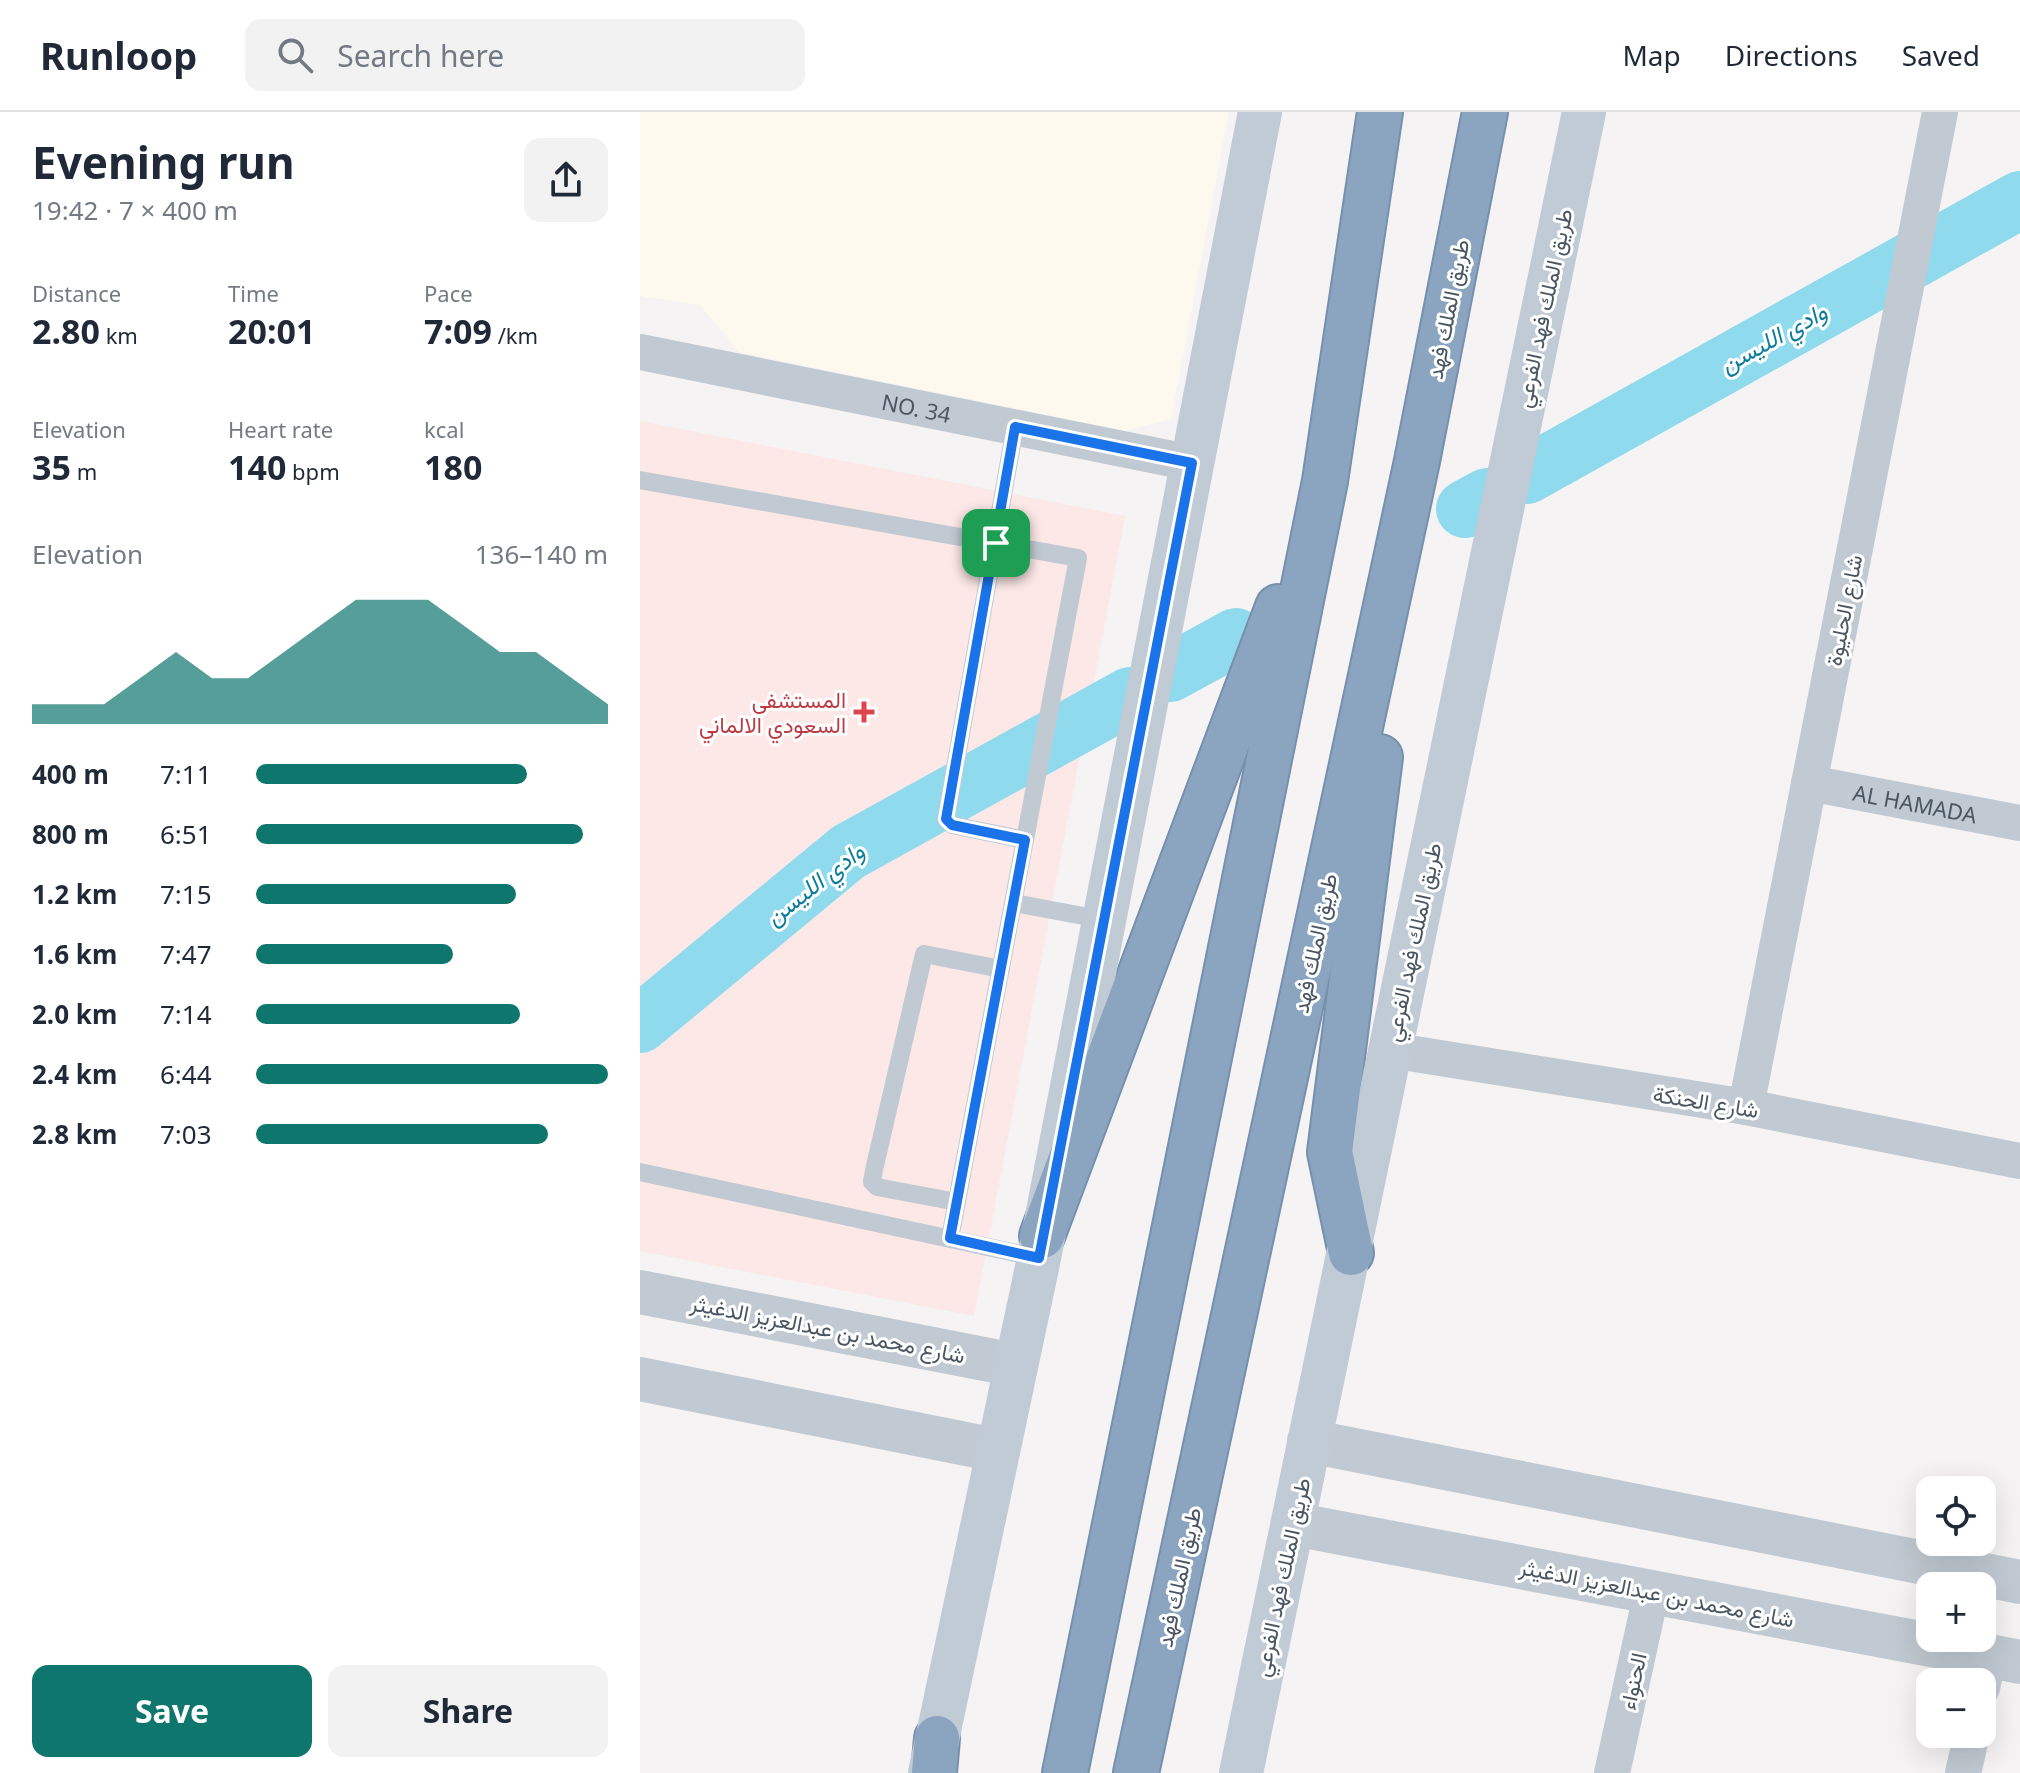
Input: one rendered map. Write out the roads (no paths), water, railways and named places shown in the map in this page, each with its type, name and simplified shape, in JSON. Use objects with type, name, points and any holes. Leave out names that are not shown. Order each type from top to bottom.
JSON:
[{"type":"highway","points":[[1065,1773],[1325,481],[1380,112]]},
{"type":"highway","name":"طريق الملك فهد","points":[[1136,1773],[1417,461],[1485,112]]},
{"type":"highway","points":[[1351,1253],[1330,1152],[1417,461]]},
{"type":"highway","points":[[1040,1247],[1325,481]]},
{"type":"main road","points":[[934,1761],[1106,920],[1260,112]]},
{"type":"main road","name":"طريق الملك فهد الفرعي","points":[[1241,1773],[1351,1253],[1390,1050],[1584,112]]},
{"type":"street","name":"شارع الحليوة","points":[[1746,1107],[1940,112]]},
{"type":"street","name":"NO. 34","points":[[640,352],[1192,463]]},
{"type":"street","name":"AL HAMADA","points":[[1809,783],[2020,823]]},
{"type":"street","name":"شارع الحنكة","points":[[1390,1050],[1746,1107],[2020,1161]]},
{"type":"street","name":"شارع محمد بن عبدالعزيز الدغيثر","points":[[640,1292],[1015,1365]]},
{"type":"street","points":[[640,1379],[996,1450]]},
{"type":"street","points":[[1309,1441],[2020,1582]]},
{"type":"street","name":"شارع محمد بن عبدالعزيز الدغيثر","points":[[1293,1524],[1652,1590],[1997,1669]]},
{"type":"street","name":"الحنواء","points":[[1612,1773],[1652,1590]]},
{"type":"street","points":[[1963,1773],[1969,1748]]},
{"type":"lane","points":[[1015,427],[946,819],[952,825],[1025,840]]},
{"type":"lane","points":[[640,480],[1078,558],[950,1238]]},
{"type":"lane","points":[[1014,903],[1106,920]]},
{"type":"lane","points":[[957,1202],[877,1187],[872,1182],[874,1170],[920,960],[924,954],[1001,969]]},
{"type":"lane","points":[[640,1172],[950,1238],[1040,1247]]},
{"type":"waterway","name":"وادي الليسن","points":[[1527,475],[2020,200]]},
{"type":"waterway","name":"وادي الليسن","points":[[1465,509],[1487,497]]},
{"type":"waterway","name":"وادي الليسن","points":[[1170,673],[1236,637]]},
{"type":"waterway","name":"وادي الليسن","points":[[640,1024],[848,852],[1130,696]]},
{"type":"place","name":"المستشفى السعودي الالماني","points":[[864,712]]}]
